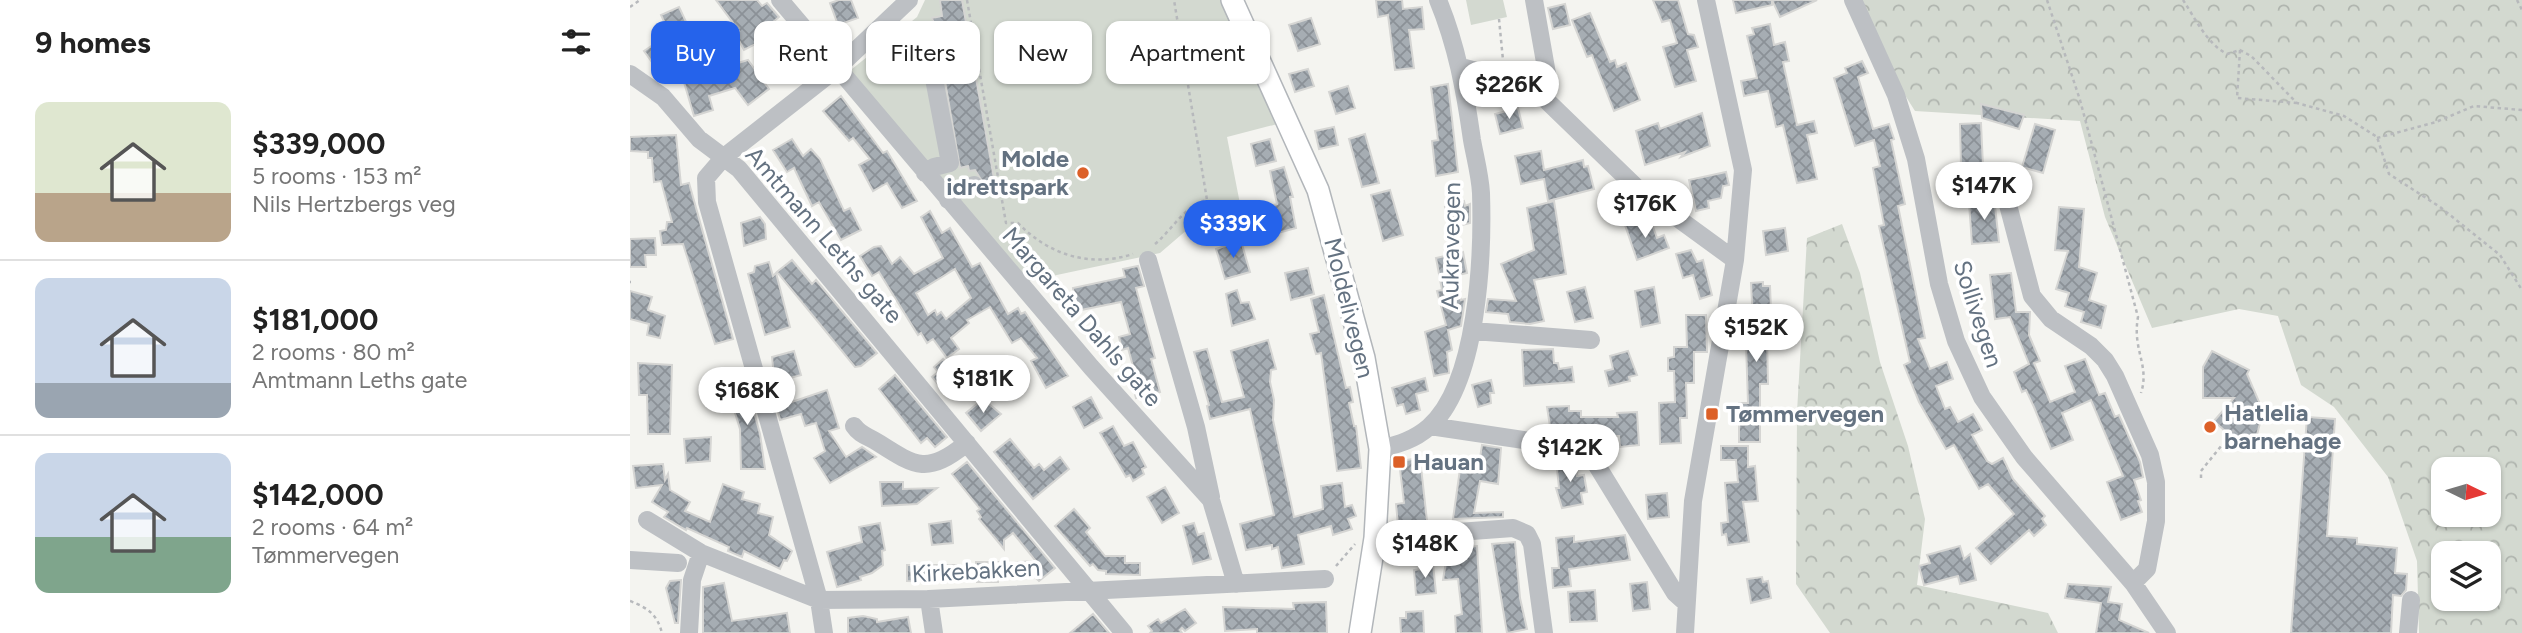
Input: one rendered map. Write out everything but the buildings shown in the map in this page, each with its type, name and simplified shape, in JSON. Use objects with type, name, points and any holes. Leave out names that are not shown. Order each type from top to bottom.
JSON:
[{"type":"main road","name":"Moldelivegen","points":[[1232,0],[1318,190],[1364,358],[1380,449],[1367,539],[1360,633]]},
{"type":"street","name":"Margareta Dahls gate","points":[[780,0],[797,21]]},
{"type":"street","points":[[886,21],[909,0]]},
{"type":"street","name":"Aukravegen","points":[[1380,449],[1409,441],[1430,426],[1450,401],[1466,362],[1473,331],[1481,192],[1461,67],[1438,0]]},
{"type":"street","points":[[1534,0],[1549,85],[1545,99]]},
{"type":"street","points":[[1685,633],[1693,501],[1735,260],[1743,170],[1706,0]]},
{"type":"street","name":"Sollivegen","points":[[1853,0],[1900,108],[1916,159],[1939,284],[1956,341],[1982,397],[2024,457],[2133,583],[2167,633]]},
{"type":"street","points":[[852,54],[866,40]]},
{"type":"street","points":[[1461,67],[1512,80],[1545,99],[1639,190],[1735,260]]},
{"type":"street","name":"Amtmann Leths gate","points":[[630,74],[663,97],[699,139],[739,169],[1124,633]]},
{"type":"street","points":[[817,84],[724,157],[706,178],[707,202],[819,600],[824,633]]},
{"type":"street","name":"Margareta Dahls gate","points":[[849,84],[1091,367],[1211,500],[1236,584]]},
{"type":"street","points":[[925,173],[934,167],[950,163],[935,84]]},
{"type":"street","points":[[2002,183],[2032,296],[2051,319],[2091,346],[2105,360],[2133,416],[2155,473],[2157,505],[2149,562],[2133,583]]},
{"type":"street","points":[[948,200],[958,191],[974,185]]},
{"type":"street","points":[[1146,253],[1196,427],[1211,500]]},
{"type":"street","name":"Aukravegen","points":[[1473,331],[1591,340]]},
{"type":"street","points":[[854,426],[863,436],[902,459],[922,465],[941,459],[967,443]]},
{"type":"street","points":[[1430,426],[1576,448],[1592,459],[1675,593],[1685,602]]},
{"type":"street","name":"Kirkebakken","points":[[647,520],[701,553],[819,600],[929,599],[1325,579]]},
{"type":"street","points":[[1367,539],[1513,528],[1527,534],[1532,544],[1544,633]]},
{"type":"street","points":[[689,633],[692,580],[701,553]]},
{"type":"street","points":[[630,560],[678,563]]},
{"type":"street","points":[[929,599],[934,633]]},
{"type":"street","points":[[2408,633],[2411,600]]},
{"type":"path","points":[[630,7],[640,0]]},
{"type":"path","points":[[967,0],[1006,223],[1018,223],[1055,251],[1087,260],[1105,261],[1146,253],[1168,234],[1192,204],[1207,200],[1188,84]]},
{"type":"path","points":[[1174,0],[1178,21]]},
{"type":"path","points":[[2047,0],[2080,100],[2138,317],[2134,337],[2147,375],[2133,416]]},
{"type":"path","points":[[2183,0],[2209,39],[2221,51],[2227,54],[2240,50],[2251,56],[2297,103]]},
{"type":"path","points":[[2517,0],[2522,10]]},
{"type":"path","points":[[1499,19],[1505,55],[1499,77]]},
{"type":"path","points":[[2240,50],[2237,98],[2297,103],[2344,116],[2377,138],[2389,174],[2440,207],[2500,256],[2522,290]]},
{"type":"path","points":[[2377,138],[2436,122],[2474,106],[2522,110]]},
{"type":"path","points":[[2201,478],[2202,471],[2234,430]]},
{"type":"path","points":[[1325,579],[1367,539]]},
{"type":"path","points":[[630,601],[648,608],[658,620],[662,633]]},
{"type":"green space","name":"Molde idrettspark","points":[[925,0],[1223,0],[1234,21],[1106,21],[1106,84],[1266,84],[1285,122],[1227,137],[1241,209],[1195,223],[1160,253],[1024,282],[852,79],[852,69],[866,58],[866,84],[980,84],[980,21],[912,21],[917,17]]},
{"type":"green space","points":[[1466,0],[1503,0],[1507,17],[1471,25]]},
{"type":"green space","points":[[1857,0],[2522,0],[2522,633],[2419,633],[2417,561],[2388,477],[2334,407],[2301,385],[2278,316],[2239,309],[2152,328],[2105,217],[2080,121],[1915,111],[1868,37]]},
{"type":"green space","points":[[1842,224],[1860,273],[1880,362],[1908,446],[1925,519],[1917,585],[2048,613],[2058,633],[1830,633],[1796,584],[1797,412],[1807,238]]},
{"type":"place","name":"Molde idrettspark","points":[[1083,173]]},
{"type":"place","name":"Tømmervegen","points":[[1712,414]]},
{"type":"place","name":"Hatlelia barnehage","points":[[2210,427]]},
{"type":"place","name":"Hauan","points":[[1399,462]]}]
